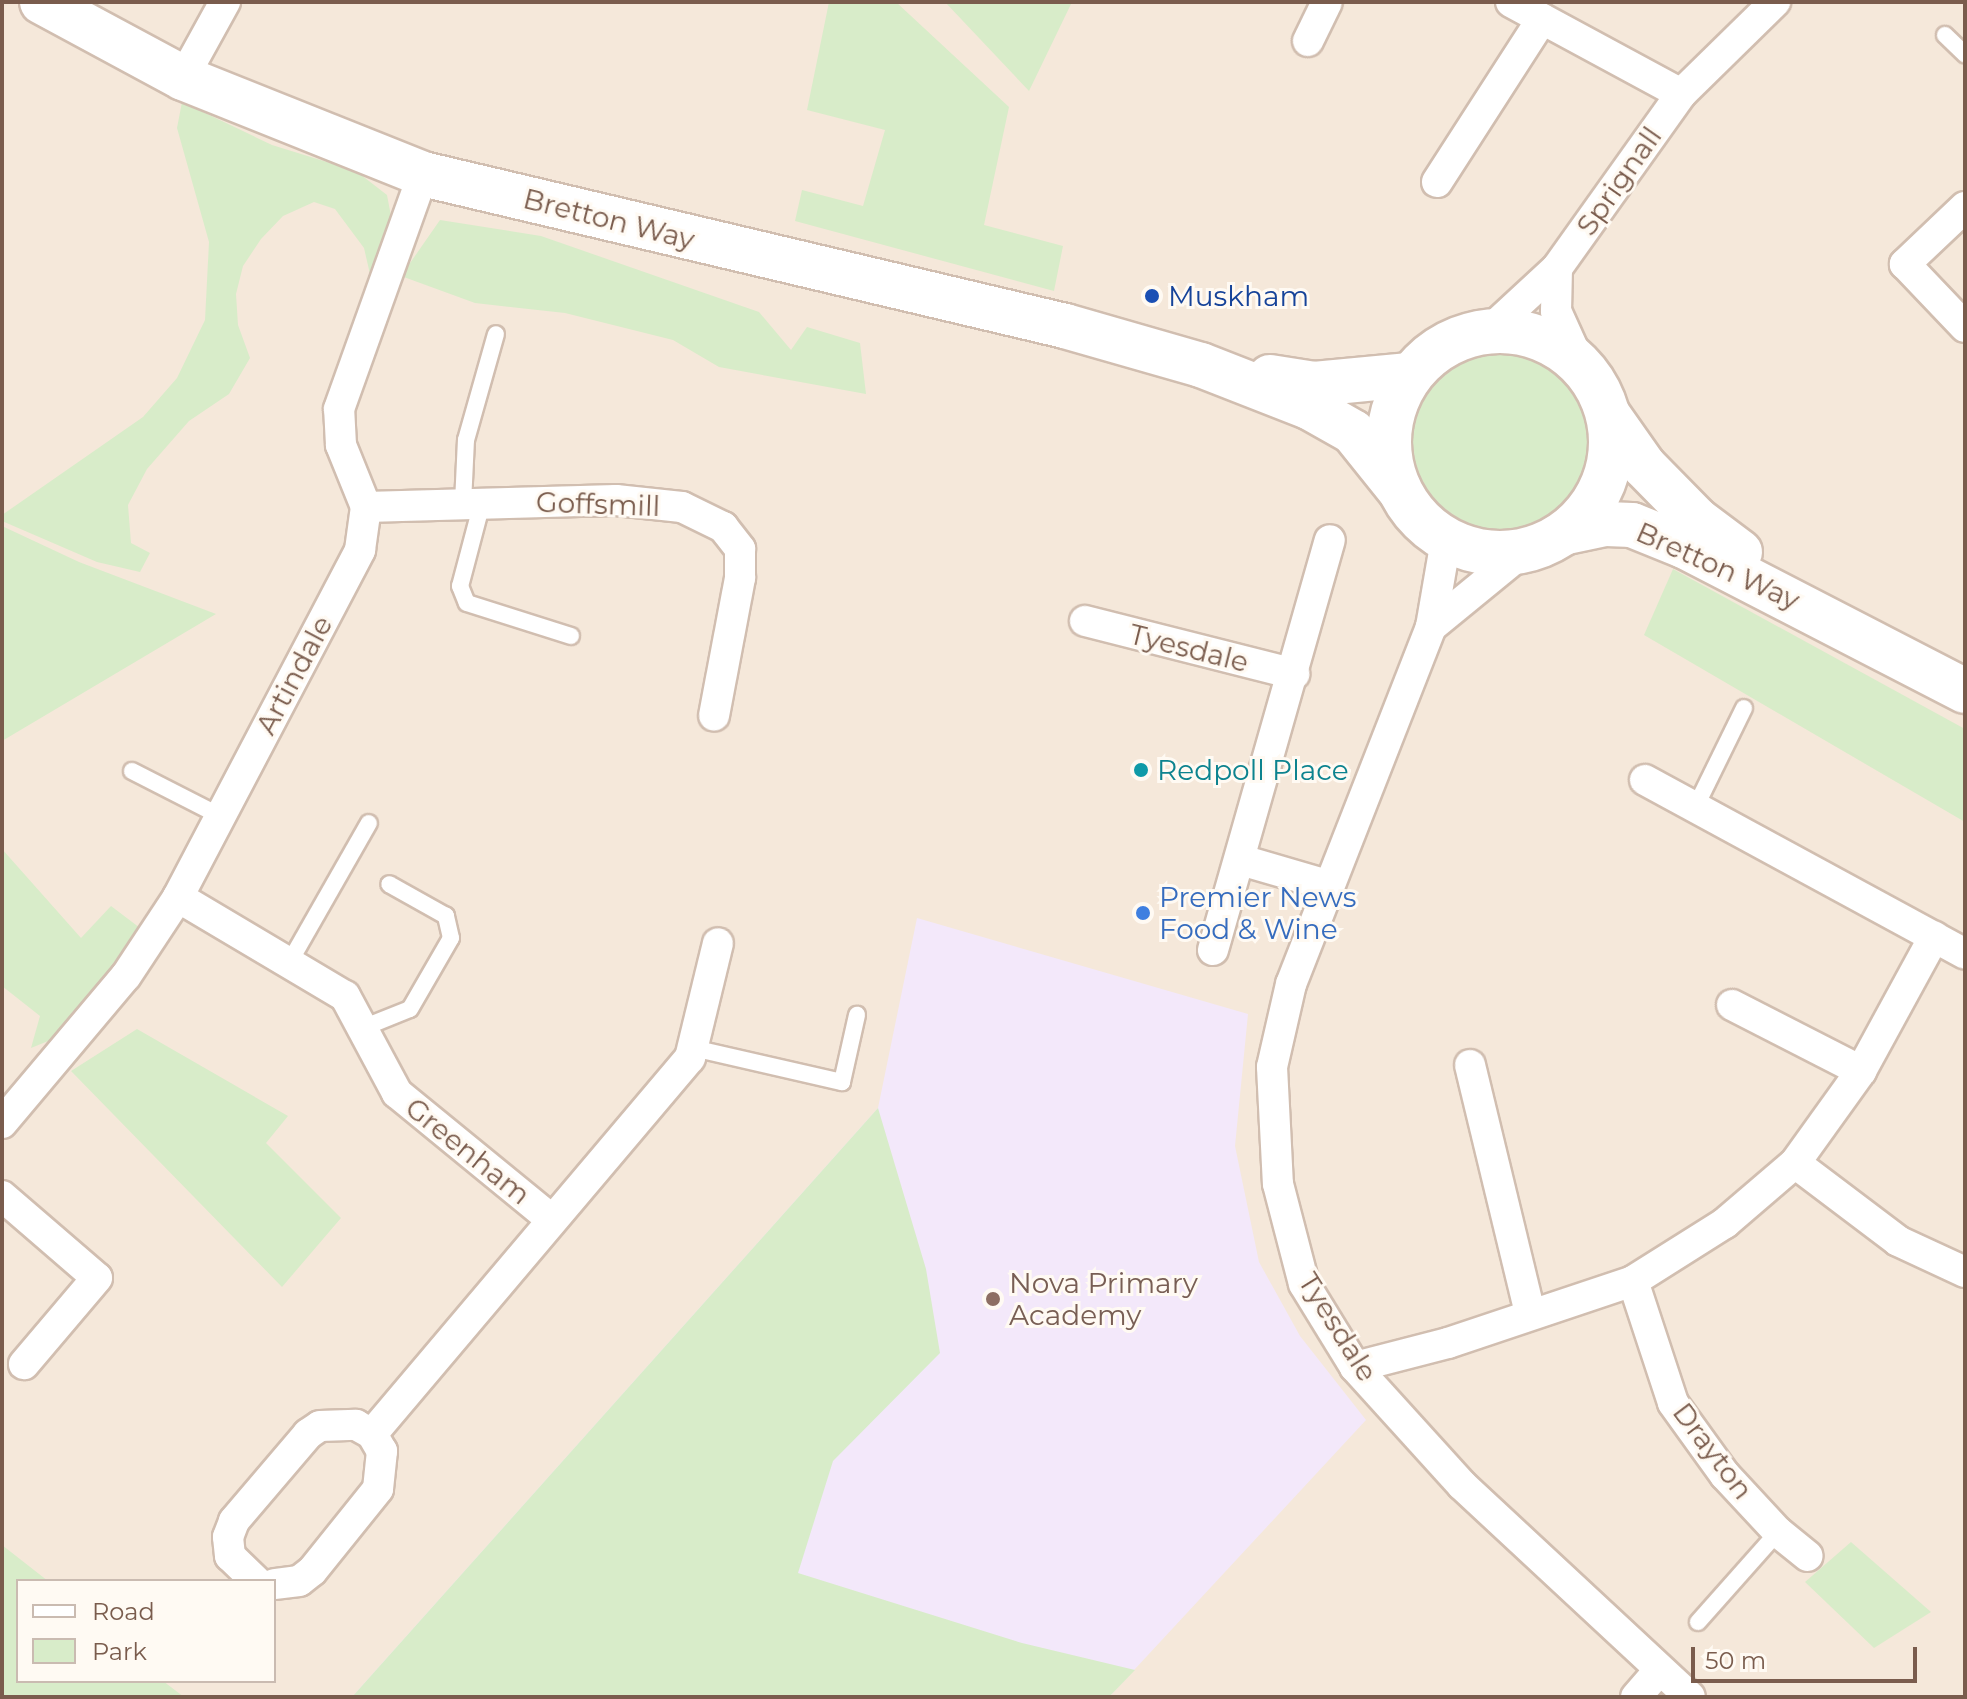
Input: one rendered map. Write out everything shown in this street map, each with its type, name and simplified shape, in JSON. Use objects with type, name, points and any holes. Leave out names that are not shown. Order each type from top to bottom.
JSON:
[{"type":"street","name":"Bretton Way","points":[[42,2],[183,78],[423,174],[1065,326],[1201,365],[1309,407],[1353,432],[1398,488]]},
{"type":"street","points":[[183,78],[225,2]]},
{"type":"street","points":[[1308,41],[1327,2]]},
{"type":"street","name":"Sprignall","points":[[1490,330],[1557,268],[1681,94],[1775,2]]},
{"type":"street","points":[[1437,182],[1525,8],[1681,94]]},
{"type":"street","name":"Artindale","points":[[2,1123],[126,976],[178,897],[360,550],[366,507],[341,445],[339,409],[423,174]]},
{"type":"street","points":[[1965,207],[1905,264],[1965,327]]},
{"type":"street","points":[[1557,268],[1556,311],[1579,362],[1598,387],[1609,416],[1612,448],[1606,480],[1590,509],[1567,532],[1524,551],[1471,550],[1446,540],[1418,518],[1398,488],[1390,430],[1396,401],[1410,375],[1433,353],[1460,338],[1490,330],[1523,332],[1553,343],[1579,362]]},
{"type":"street","name":"Bretton Way","points":[[1201,365],[1314,384],[1410,375]]},
{"type":"street","name":"Bretton Way","points":[[1609,416],[1644,466],[1696,519],[1820,612]]},
{"type":"street","name":"Goffsmill","points":[[366,507],[616,500],[682,507],[723,527],[740,549],[740,578],[714,716]]},
{"type":"street","name":"Bretton Way","points":[[1567,532],[1606,524],[1632,525],[1820,612],[1965,691]]},
{"type":"street","points":[[1213,950],[1330,540]]},
{"type":"street","name":"Tyesdale","points":[[1446,540],[1431,627],[1327,885],[1291,984],[1272,1067],[1278,1184],[1304,1284],[1355,1367],[1462,1485],[1690,1697]]},
{"type":"street","name":"Tyesdale","points":[[1431,627],[1524,551]]},
{"type":"street","name":"Tyesdale","points":[[1085,621],[1294,674]]},
{"type":"street","points":[[1645,780],[1965,954]]},
{"type":"street","points":[[1241,860],[1327,885]]},
{"type":"street","name":"Greenham","points":[[178,897],[345,996],[365,1027],[397,1093],[552,1220]]},
{"type":"street","points":[[1355,1367],[1448,1343],[1633,1281],[1725,1223],[1795,1163],[1861,1071],[1934,937]]},
{"type":"street","name":"Greenham","points":[[372,1434],[690,1058],[718,943]]},
{"type":"street","points":[[1732,1005],[1861,1071]]},
{"type":"street","points":[[1470,1065],[1530,1313]]},
{"type":"street","points":[[1795,1163],[1898,1241],[1965,1272]]},
{"type":"street","points":[[2,1196],[97,1278],[24,1364]]},
{"type":"street","name":"Drayton","points":[[1633,1281],[1673,1403],[1725,1475],[1778,1532],[1808,1556]]},
{"type":"street","points":[[254,1579],[230,1556],[228,1537],[234,1521],[320,1426],[356,1425],[372,1434],[382,1451],[383,1469],[370,1502],[312,1571],[299,1581],[276,1584]]},
{"type":"street","points":[[1636,1697],[1659,1671]]},
{"type":"lane","points":[[1945,35],[1965,54]]},
{"type":"lane","points":[[496,334],[466,440],[472,503],[460,586],[467,603],[571,636]]},
{"type":"lane","points":[[1696,806],[1744,708]]},
{"type":"lane","points":[[132,771],[220,816]]},
{"type":"lane","points":[[289,963],[369,823]]},
{"type":"lane","points":[[365,1027],[410,1009],[451,938],[446,916],[389,884]]},
{"type":"lane","points":[[693,1048],[842,1082],[857,1015]]},
{"type":"lane","points":[[1698,1622],[1778,1532]]},
{"type":"shaded area","points":[[2,2],[1965,2],[1965,1697],[2,1697]]},
{"type":"shaded area","name":"Nova Primary Academy","points":[[917,918],[1248,1014],[1235,1146],[1259,1262],[1300,1336],[1366,1420],[1109,1697],[352,1697],[878,1108]]},
{"type":"green space","points":[[829,2],[896,2],[1009,107],[984,225],[1063,246],[1054,291],[795,221],[802,190],[863,206],[885,130],[807,110]]},
{"type":"green space","points":[[945,2],[1072,2],[1029,91]]},
{"type":"green space","points":[[182,102],[272,145],[356,171],[387,195],[391,216],[370,274],[364,248],[335,209],[314,202],[283,216],[261,239],[243,266],[236,294],[238,325],[250,358],[229,394],[189,421],[147,469],[128,505],[131,543],[150,553],[140,572],[97,562],[2,521],[2,515],[143,417],[177,378],[205,320],[209,242],[177,128]]},
{"type":"green space","points":[[440,220],[541,236],[759,312],[791,350],[807,327],[860,343],[866,394],[719,367],[673,340],[565,313],[475,303],[401,276]]},
{"type":"green space","points":[[1500,331],[1543,339],[1579,363],[1603,399],[1611,442],[1603,485],[1579,521],[1543,545],[1500,553],[1457,545],[1421,521],[1397,485],[1389,442],[1397,399],[1421,363],[1457,339]]},
{"type":"green space","points":[[2,526],[79,562],[216,614],[2,741]]},
{"type":"green space","points":[[1673,569],[1965,729],[1965,822],[1644,635]]},
{"type":"green space","points":[[2,849],[81,938],[111,906],[144,931],[58,1037],[31,1048],[40,1016],[2,986]]},
{"type":"green space","points":[[137,1029],[288,1116],[266,1143],[341,1218],[282,1287],[71,1071]]},
{"type":"green space","points":[[878,1108],[926,1269],[940,1353],[833,1461],[798,1573],[1022,1643],[1135,1670],[1109,1697],[352,1697]]},
{"type":"green space","points":[[1851,1542],[1931,1612],[1874,1648],[1805,1582]]},
{"type":"green space","points":[[2,1545],[45,1579],[16,1579],[16,1683],[166,1683],[184,1697],[2,1697]]},
{"type":"place","name":"Muskham","points":[[1152,296]]},
{"type":"place","name":"Redpoll Place","points":[[1141,770]]},
{"type":"place","name":"Premier News Food & Wine","points":[[1143,913]]},
{"type":"place","name":"Nova Primary Academy","points":[[993,1299]]}]
